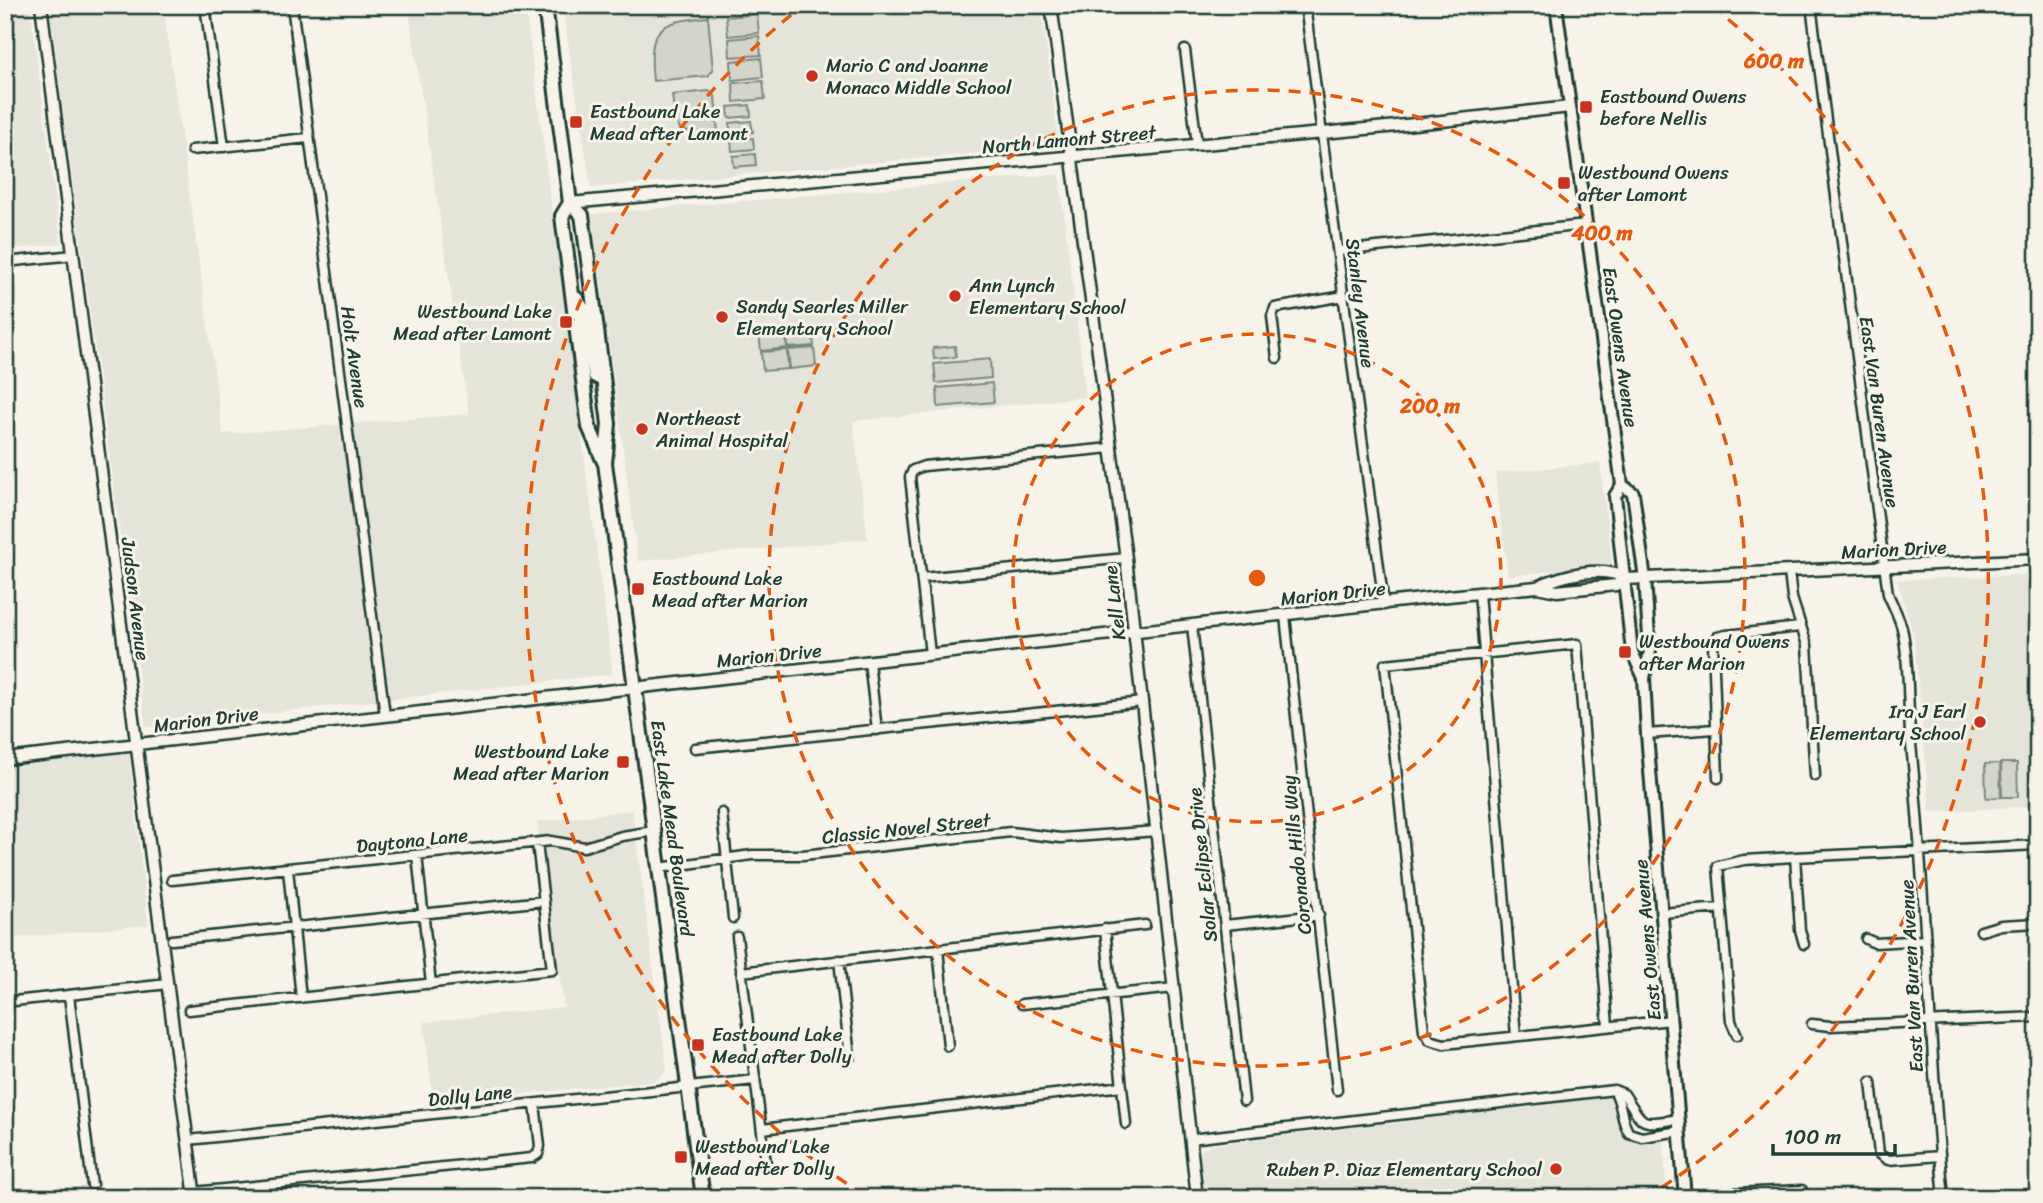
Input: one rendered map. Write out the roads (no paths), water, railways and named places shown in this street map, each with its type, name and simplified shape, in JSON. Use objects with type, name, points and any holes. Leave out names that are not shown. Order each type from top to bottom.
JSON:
[{"type":"main road","name":"East Lake Mead Boulevard","points":[[545,5],[570,203],[582,215],[609,424],[605,463],[703,1198]]},
{"type":"main road","name":"East Owens Avenue","points":[[1556,5],[1622,485],[1615,496],[1632,652],[1644,678]]},
{"type":"main road","name":"East Lake Mead Boulevard","points":[[570,203],[562,216],[589,427],[605,463]]},
{"type":"main road","points":[[572,291],[584,312],[595,376],[603,380]]},
{"type":"main road","name":"East Owens Avenue","points":[[1622,485],[1633,493],[1645,579],[1650,651],[1644,678],[1647,734],[1685,1198]]},
{"type":"street","name":"Judson Avenue","points":[[41,5],[169,984],[194,1195]]},
{"type":"street","points":[[205,5],[224,147]]},
{"type":"street","name":"Holt Avenue","points":[[292,5],[385,715]]},
{"type":"street","name":"Kell Lane","points":[[1051,5],[1135,631],[1196,1198]]},
{"type":"street","name":"Stanley Avenue","points":[[1305,5],[1384,605]]},
{"type":"street","name":"East Van Buren Avenue","points":[[1811,5],[1888,594],[1903,630],[1921,851],[1928,1022],[1944,1198]]},
{"type":"street","points":[[1185,50],[1197,144]]},
{"type":"street","name":"North Lamont Street","points":[[570,203],[1322,133],[1570,107]]},
{"type":"street","points":[[192,150],[308,138]]},
{"type":"street","points":[[1339,251],[1586,225]]},
{"type":"street","points":[[5,262],[74,255]]},
{"type":"street","points":[[1278,358],[1272,316],[1275,308],[1344,296]]},
{"type":"street","points":[[930,654],[910,477],[914,470],[924,466],[1111,448]]},
{"type":"street","points":[[922,578],[1126,558]]},
{"type":"street","name":"Marion Drive","points":[[5,759],[1537,587],[1557,591],[1616,585],[1626,579],[2038,559]]},
{"type":"street","points":[[1790,572],[1792,598],[1807,645],[1815,776]]},
{"type":"street","points":[[1479,593],[1516,1036]]},
{"type":"street","name":"Coronado Hills Way","points":[[1285,616],[1337,1090]]},
{"type":"street","name":"Solar Eclipse Drive","points":[[1192,625],[1244,1101]]},
{"type":"street","points":[[1718,778],[1712,653],[1717,637],[1800,627]]},
{"type":"street","points":[[1608,1026],[1577,644],[1385,664],[1424,1031],[1430,1040],[1444,1044],[1671,1020]]},
{"type":"street","points":[[870,662],[877,730]]},
{"type":"street","points":[[695,748],[1143,702]]},
{"type":"street","points":[[1647,734],[1715,729]]},
{"type":"street","points":[[722,813],[733,918]]},
{"type":"street","name":"Daytona Lane","points":[[172,880],[551,841],[584,847],[654,831]]},
{"type":"street","name":"Classic Novel Street","points":[[659,868],[1011,832],[1061,838],[1157,831]]},
{"type":"street","points":[[189,1010],[552,970],[537,843]]},
{"type":"street","points":[[1737,1035],[1731,1021],[1718,866],[1744,860],[1795,856],[2038,845]]},
{"type":"street","points":[[417,855],[431,984]]},
{"type":"street","points":[[1795,856],[1800,930],[1804,944]]},
{"type":"street","points":[[288,869],[300,998]]},
{"type":"street","points":[[172,940],[544,901]]},
{"type":"street","points":[[1662,913],[1721,908]]},
{"type":"street","points":[[1225,925],[1319,915]]},
{"type":"street","points":[[1981,932],[2001,925],[2038,923]]},
{"type":"street","points":[[741,972],[1145,925]]},
{"type":"street","points":[[1105,929],[1126,1124]]},
{"type":"street","points":[[737,937],[766,1163]]},
{"type":"street","points":[[1866,939],[1875,943],[1925,940]]},
{"type":"street","points":[[938,948],[948,1046]]},
{"type":"street","points":[[839,960],[850,1057]]},
{"type":"street","points":[[5,1002],[169,984]]},
{"type":"street","points":[[1022,1004],[1174,988]]},
{"type":"street","points":[[69,995],[92,1185]]},
{"type":"street","points":[[1812,1024],[1830,1026],[2038,1017]]},
{"type":"street","name":"Dolly Lane","points":[[187,1140],[755,1080]]},
{"type":"street","points":[[1871,1082],[1879,1154],[1888,1160],[1940,1156]]},
{"type":"street","points":[[762,1129],[1122,1086]]},
{"type":"street","points":[[1190,1139],[1614,1090],[1624,1094],[1636,1118],[1644,1122],[1679,1119]]},
{"type":"street","points":[[1614,1090],[1620,1100],[1629,1133],[1642,1137],[1680,1131]]},
{"type":"street","points":[[194,1195],[532,1158],[538,1154],[540,1146],[535,1104]]},
{"type":"street","points":[[1729,1198],[1735,1193],[1802,1194]]},
{"type":"place","name":"Mario C and Joanne Monaco Middle School","points":[[812,76]]},
{"type":"place","name":"Eastbound Owens before Nellis","points":[[1586,107]]},
{"type":"place","name":"Eastbound Lake Mead after Lamont","points":[[576,122]]},
{"type":"place","name":"Westbound Owens after Lamont","points":[[1564,183]]},
{"type":"place","name":"Ann Lynch Elementary School","points":[[955,296]]},
{"type":"place","name":"Sandy Searles Miller Elementary School","points":[[722,317]]},
{"type":"place","name":"Westbound Lake Mead after Lamont","points":[[566,322]]},
{"type":"place","name":"Northeast Animal Hospital","points":[[642,429]]},
{"type":"place","name":"Eastbound Lake Mead after Marion","points":[[638,589]]},
{"type":"place","name":"Westbound Owens after Marion","points":[[1625,652]]},
{"type":"place","name":"Ira J Earl Elementary School","points":[[1980,722]]},
{"type":"place","name":"Westbound Lake Mead after Marion","points":[[623,762]]},
{"type":"place","name":"Eastbound Lake Mead after Dolly","points":[[698,1045]]},
{"type":"place","name":"Westbound Lake Mead after Dolly","points":[[681,1157]]},
{"type":"place","name":"Ruben P. Diaz Elementary School","points":[[1556,1169]]}]
